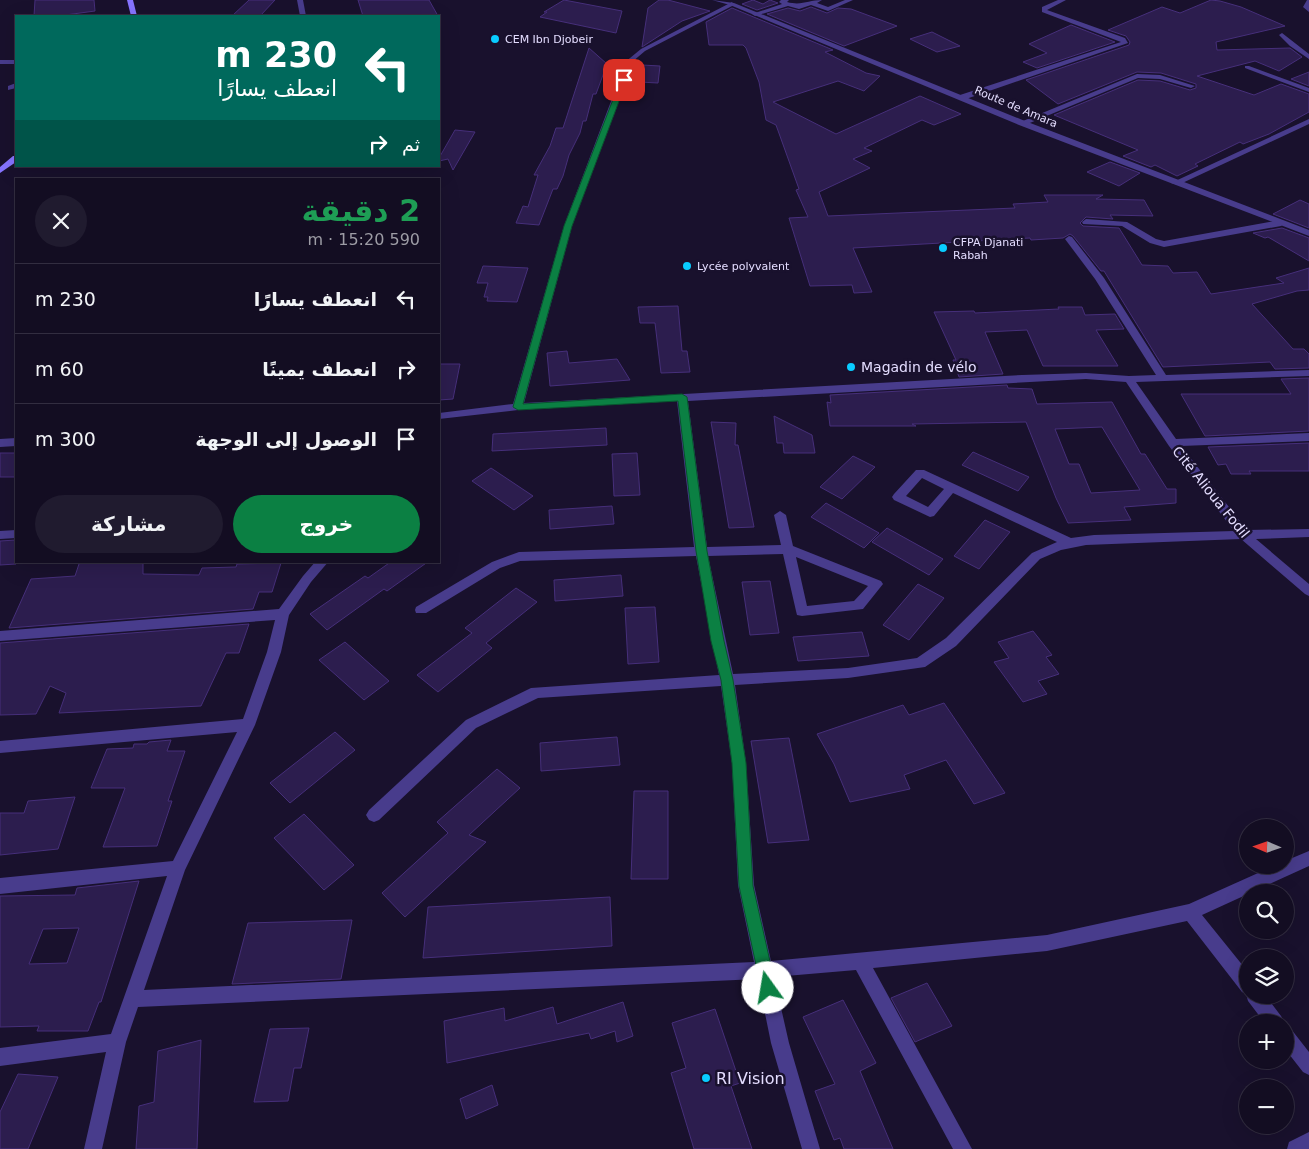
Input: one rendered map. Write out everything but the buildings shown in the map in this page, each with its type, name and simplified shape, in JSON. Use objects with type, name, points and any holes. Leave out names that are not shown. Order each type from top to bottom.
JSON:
[{"type":"main road","points":[[130,0],[134,15]]},
{"type":"main road","points":[[0,172],[15,159]]},
{"type":"street","points":[[300,0],[303,15]]},
{"type":"street","name":"Route de Amara","points":[[714,0],[732,4],[1175,183],[1309,234]]},
{"type":"street","points":[[755,14],[787,2],[799,8],[814,1],[828,9],[850,0]]},
{"type":"street","points":[[963,97],[1125,43],[1123,39],[1044,11],[1044,8],[1063,0]]},
{"type":"street","points":[[1309,1],[1306,7],[1309,10]]},
{"type":"street","points":[[518,407],[568,226],[624,80],[622,67],[643,50],[732,4]]},
{"type":"street","points":[[1282,35],[1309,57]]},
{"type":"street","points":[[0,62],[15,62]]},
{"type":"street","points":[[1247,67],[1309,90]]},
{"type":"street","points":[[1022,122],[1137,76],[1160,78],[1192,86]]},
{"type":"street","points":[[1175,183],[1309,121]]},
{"type":"street","points":[[1086,222],[1124,224],[1153,241],[1164,244],[1281,223]]},
{"type":"street","points":[[1069,239],[1099,278],[1163,378]]},
{"type":"street","points":[[440,416],[518,407],[1054,376],[1129,379],[1309,373]]},
{"type":"street","name":"Cité Alioua Fodil","points":[[1129,379],[1173,443],[1243,534],[1309,591]]},
{"type":"street","points":[[682,397],[702,551],[727,680],[739,763],[746,886],[780,1043],[811,1149]]},
{"type":"street","points":[[440,424],[454,415]]},
{"type":"street","points":[[1173,443],[1309,437]]},
{"type":"street","points":[[0,443],[15,442]]},
{"type":"street","points":[[951,488],[1068,542]]},
{"type":"street","points":[[421,610],[496,565],[519,558],[788,548],[877,584],[858,606],[802,611],[788,548],[780,515]]},
{"type":"street","points":[[374,815],[471,724],[536,692],[848,673],[920,663],[951,642],[1036,556],[1049,548],[1068,542],[1094,539],[1309,533]]},
{"type":"street","points":[[0,535],[15,534]]},
{"type":"street","points":[[93,1149],[117,1042],[178,868],[248,725],[274,652],[283,614],[307,579],[321,563]]},
{"type":"street","points":[[0,636],[283,614]]},
{"type":"street","points":[[0,747],[248,725]]},
{"type":"street","points":[[132,999],[764,970],[1047,943],[1190,912],[1309,858]]},
{"type":"street","points":[[0,886],[178,868]]},
{"type":"street","points":[[1190,912],[1239,975]]},
{"type":"street","points":[[860,961],[963,1149]]},
{"type":"street","points":[[1261,1004],[1269,1014]]},
{"type":"street","points":[[0,1057],[117,1042]]},
{"type":"street","points":[[1294,1047],[1309,1066]]},
{"type":"street","points":[[1296,1149],[1309,1141]]},
{"type":"place","name":"CEM Ibn Djobeir","points":[[495,39]]},
{"type":"place","name":"CFPA Djanati Rabah","points":[[943,248]]},
{"type":"place","name":"Lycée polyvalent","points":[[687,266]]},
{"type":"place","name":"Magadin de vélo","points":[[851,367]]},
{"type":"place","name":"RI Vision","points":[[706,1078]]},
{"type":"route","points":[[624,80],[602,133],[568,226],[518,407],[682,397],[702,551],[727,680],[739,763],[746,886],[768,988]]}]
